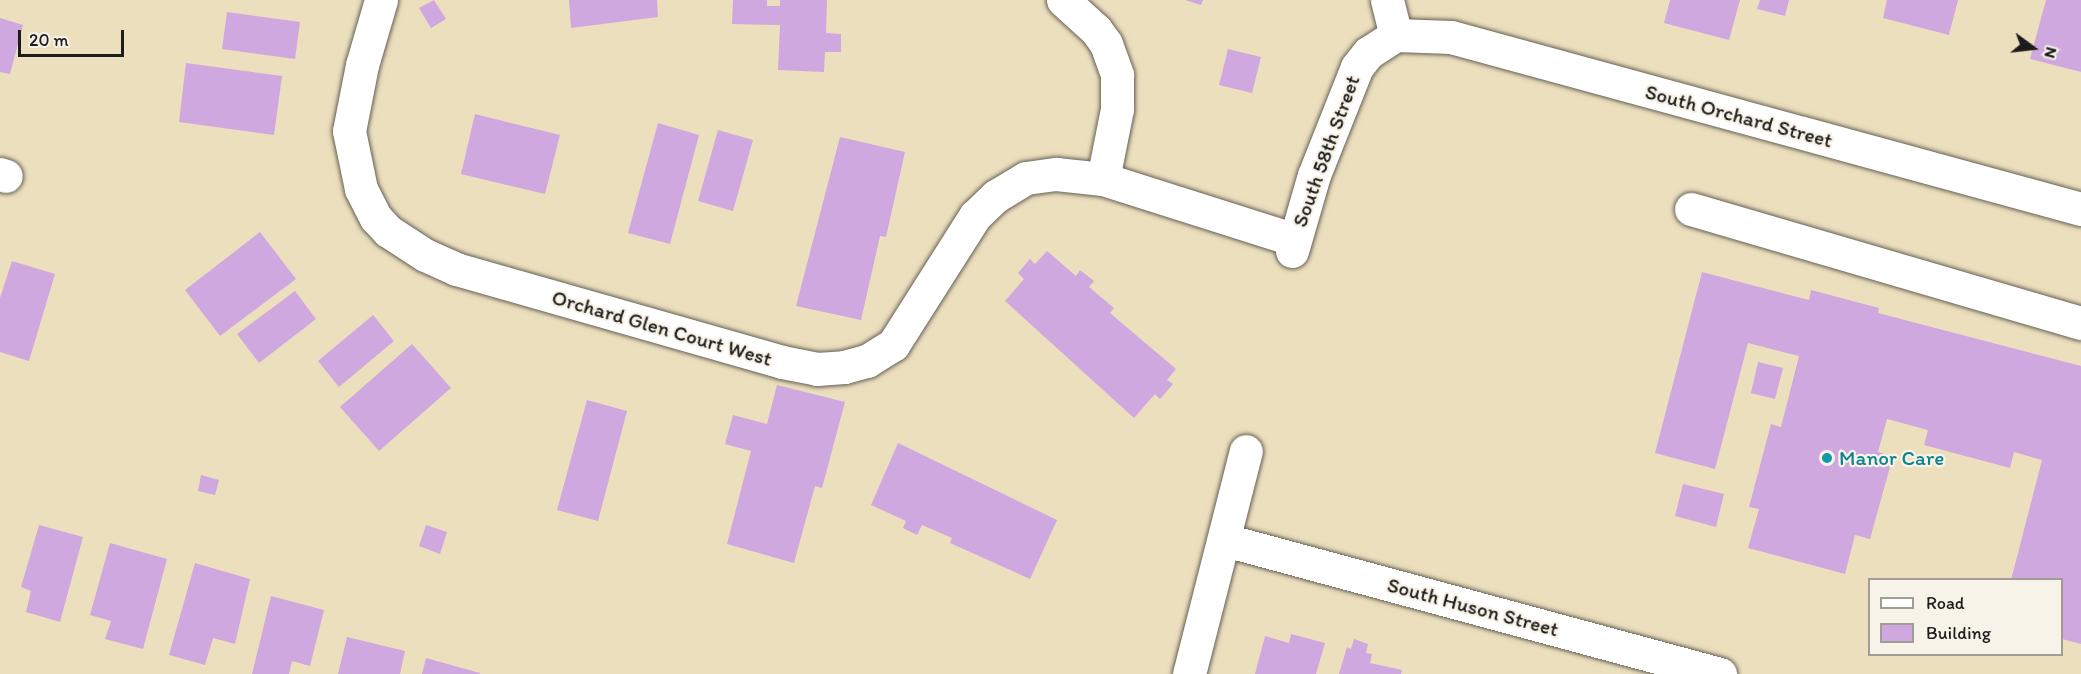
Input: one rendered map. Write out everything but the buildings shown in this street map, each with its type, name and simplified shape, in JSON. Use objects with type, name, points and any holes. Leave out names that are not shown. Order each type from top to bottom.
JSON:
[{"type":"street","name":"Orchard Glen Court West","points":[[381,0],[362,65],[349,131],[361,189],[388,231],[425,255],[456,269],[782,362],[833,369],[867,361],[902,334],[965,229],[996,196],[1026,178],[1041,175],[1103,179],[1294,245]]},
{"type":"street","points":[[1063,0],[1096,30],[1106,44],[1117,75],[1117,109],[1103,179]]},
{"type":"street","points":[[1387,0],[1396,35]]},
{"type":"street","name":"South Orchard Street","points":[[1396,35],[1451,37],[2081,209]]},
{"type":"street","name":"South 58th Street","points":[[1294,245],[1332,125],[1357,67],[1374,48],[1396,35]]},
{"type":"street","points":[[1691,210],[2081,323]]},
{"type":"street","points":[[1189,674],[1246,451]]},
{"type":"street","name":"South Huson Street","points":[[1225,540],[1720,674]]},
{"type":"place","name":"Manor Care","points":[[1827,458]]}]
